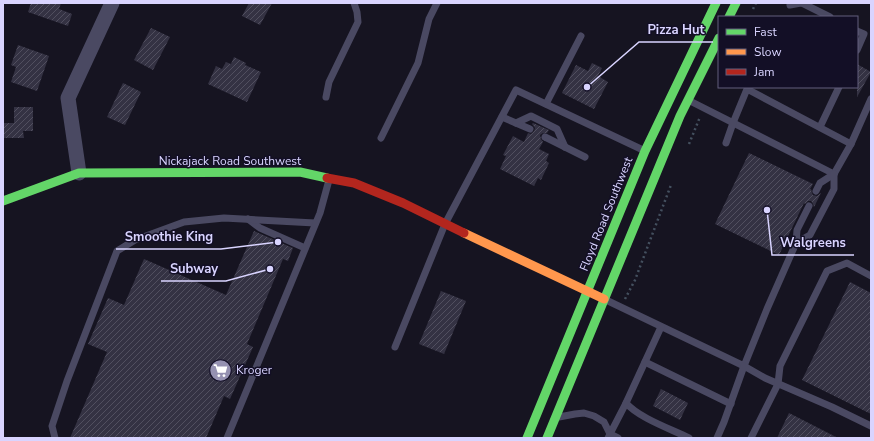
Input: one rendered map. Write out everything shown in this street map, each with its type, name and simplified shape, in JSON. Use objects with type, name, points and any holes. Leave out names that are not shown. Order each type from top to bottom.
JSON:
[{"type":"main road","name":"Floyd Road Southwest","points":[[527,438],[646,151],[716,3]]},
{"type":"main road","points":[[730,16],[736,3]]},
{"type":"main road","points":[[547,438],[680,116],[718,40]]},
{"type":"main road","name":"Nickajack Road Southwest","points":[[3,201],[79,173],[300,172],[354,183],[403,203],[604,299]]},
{"type":"street","points":[[79,173],[68,98],[112,3]]},
{"type":"lane","points":[[326,97],[329,82],[358,22],[354,3]]},
{"type":"lane","points":[[381,138],[418,63],[429,19],[437,3]]},
{"type":"lane","points":[[790,5],[801,3],[828,16]]},
{"type":"lane","points":[[858,31],[864,34],[858,48]]},
{"type":"lane","points":[[546,104],[581,36]]},
{"type":"lane","points":[[820,127],[839,88]]},
{"type":"lane","points":[[726,143],[732,123],[747,89],[851,144]]},
{"type":"lane","points":[[395,347],[445,224],[516,90],[646,151]]},
{"type":"lane","points":[[816,191],[820,183],[834,174],[851,144],[871,99]]},
{"type":"lane","points":[[688,100],[834,174]]},
{"type":"lane","points":[[516,123],[532,116],[557,128],[565,147]]},
{"type":"lane","points":[[502,117],[530,129]]},
{"type":"lane","points":[[545,137],[585,157]]},
{"type":"lane","points":[[796,243],[810,235],[834,189],[834,174]]},
{"type":"lane","points":[[227,438],[316,223],[329,178]]},
{"type":"lane","points":[[717,438],[778,282],[796,243],[797,230],[809,206]]},
{"type":"lane","points":[[55,438],[52,426],[67,381],[117,251],[135,240],[184,222],[224,218],[316,223]]},
{"type":"lane","points":[[248,219],[260,228],[305,248]]},
{"type":"lane","points":[[751,438],[778,384],[780,366],[827,271],[847,263],[871,276]]},
{"type":"lane","points":[[604,299],[744,366],[765,378],[832,407],[871,426]]},
{"type":"lane","points":[[609,436],[626,403],[660,327]]},
{"type":"lane","points":[[645,362],[731,404]]},
{"type":"lane","points":[[626,403],[650,420],[690,438]]},
{"type":"lane","points":[[555,418],[584,413],[594,416],[604,422],[609,436]]},
{"type":"lane","points":[[609,436],[618,438]]},
{"type":"building","points":[[31,3],[61,3],[59,9],[72,14],[68,26],[28,12]]},
{"type":"building","points":[[249,3],[272,3],[260,25],[242,16]]},
{"type":"building","points":[[151,28],[170,37],[153,70],[134,60]]},
{"type":"building","points":[[18,45],[49,56],[37,91],[11,82],[16,67],[11,65]]},
{"type":"building","points":[[234,57],[246,63],[245,65],[261,72],[247,102],[208,84],[216,66],[222,69],[226,62],[231,64]]},
{"type":"building","points":[[592,63],[602,68],[598,76],[608,82],[594,109],[562,93],[576,65],[588,71]]},
{"type":"building","points":[[858,65],[871,72],[857,97],[858,88]]},
{"type":"building","points":[[123,83],[141,92],[125,125],[107,117]]},
{"type":"building","points":[[14,107],[33,107],[33,131],[23,131],[24,138],[3,138],[3,123],[14,123]]},
{"type":"building","points":[[533,123],[549,130],[547,133],[540,135],[543,142],[539,149],[549,154],[546,161],[549,163],[541,180],[538,178],[534,186],[500,169],[506,156],[503,155],[513,136],[524,142],[528,133],[531,134],[534,131],[535,128],[532,124]]},
{"type":"building","points":[[749,153],[813,184],[810,189],[813,195],[817,196],[821,193],[814,207],[811,201],[808,201],[805,204],[804,203],[779,255],[715,224]]},
{"type":"building","points":[[254,231],[293,248],[288,261],[283,259],[247,344],[253,347],[230,399],[224,396],[206,438],[70,438],[107,352],[88,344],[108,298],[124,305],[144,259],[226,295]]},
{"type":"building","points":[[850,282],[871,293],[871,414],[802,380]]},
{"type":"building","points":[[441,291],[466,301],[444,354],[419,344]]},
{"type":"building","points":[[661,389],[688,403],[680,420],[653,406]]},
{"type":"building","points":[[789,413],[838,438],[777,438]]},
{"type":"traffic: fast","points":[[527,438],[645,151],[716,3]]},
{"type":"traffic: fast","points":[[730,16],[736,3]]},
{"type":"traffic: fast","points":[[547,438],[680,116],[718,40]]},
{"type":"traffic: fast","points":[[3,201],[79,173],[300,172],[327,178]]},
{"type":"traffic: slow","points":[[464,233],[604,299]]},
{"type":"traffic: jam","points":[[327,178],[354,183],[403,203],[464,233]]},
{"type":"place","name":"Pizza Hut","points":[[587,87]]},
{"type":"place","name":"Walgreens","points":[[767,210]]},
{"type":"place","name":"Smoothie King","points":[[278,242]]},
{"type":"place","name":"Subway","points":[[270,269]]},
{"type":"place","name":"Kroger","points":[[220,370]]}]
